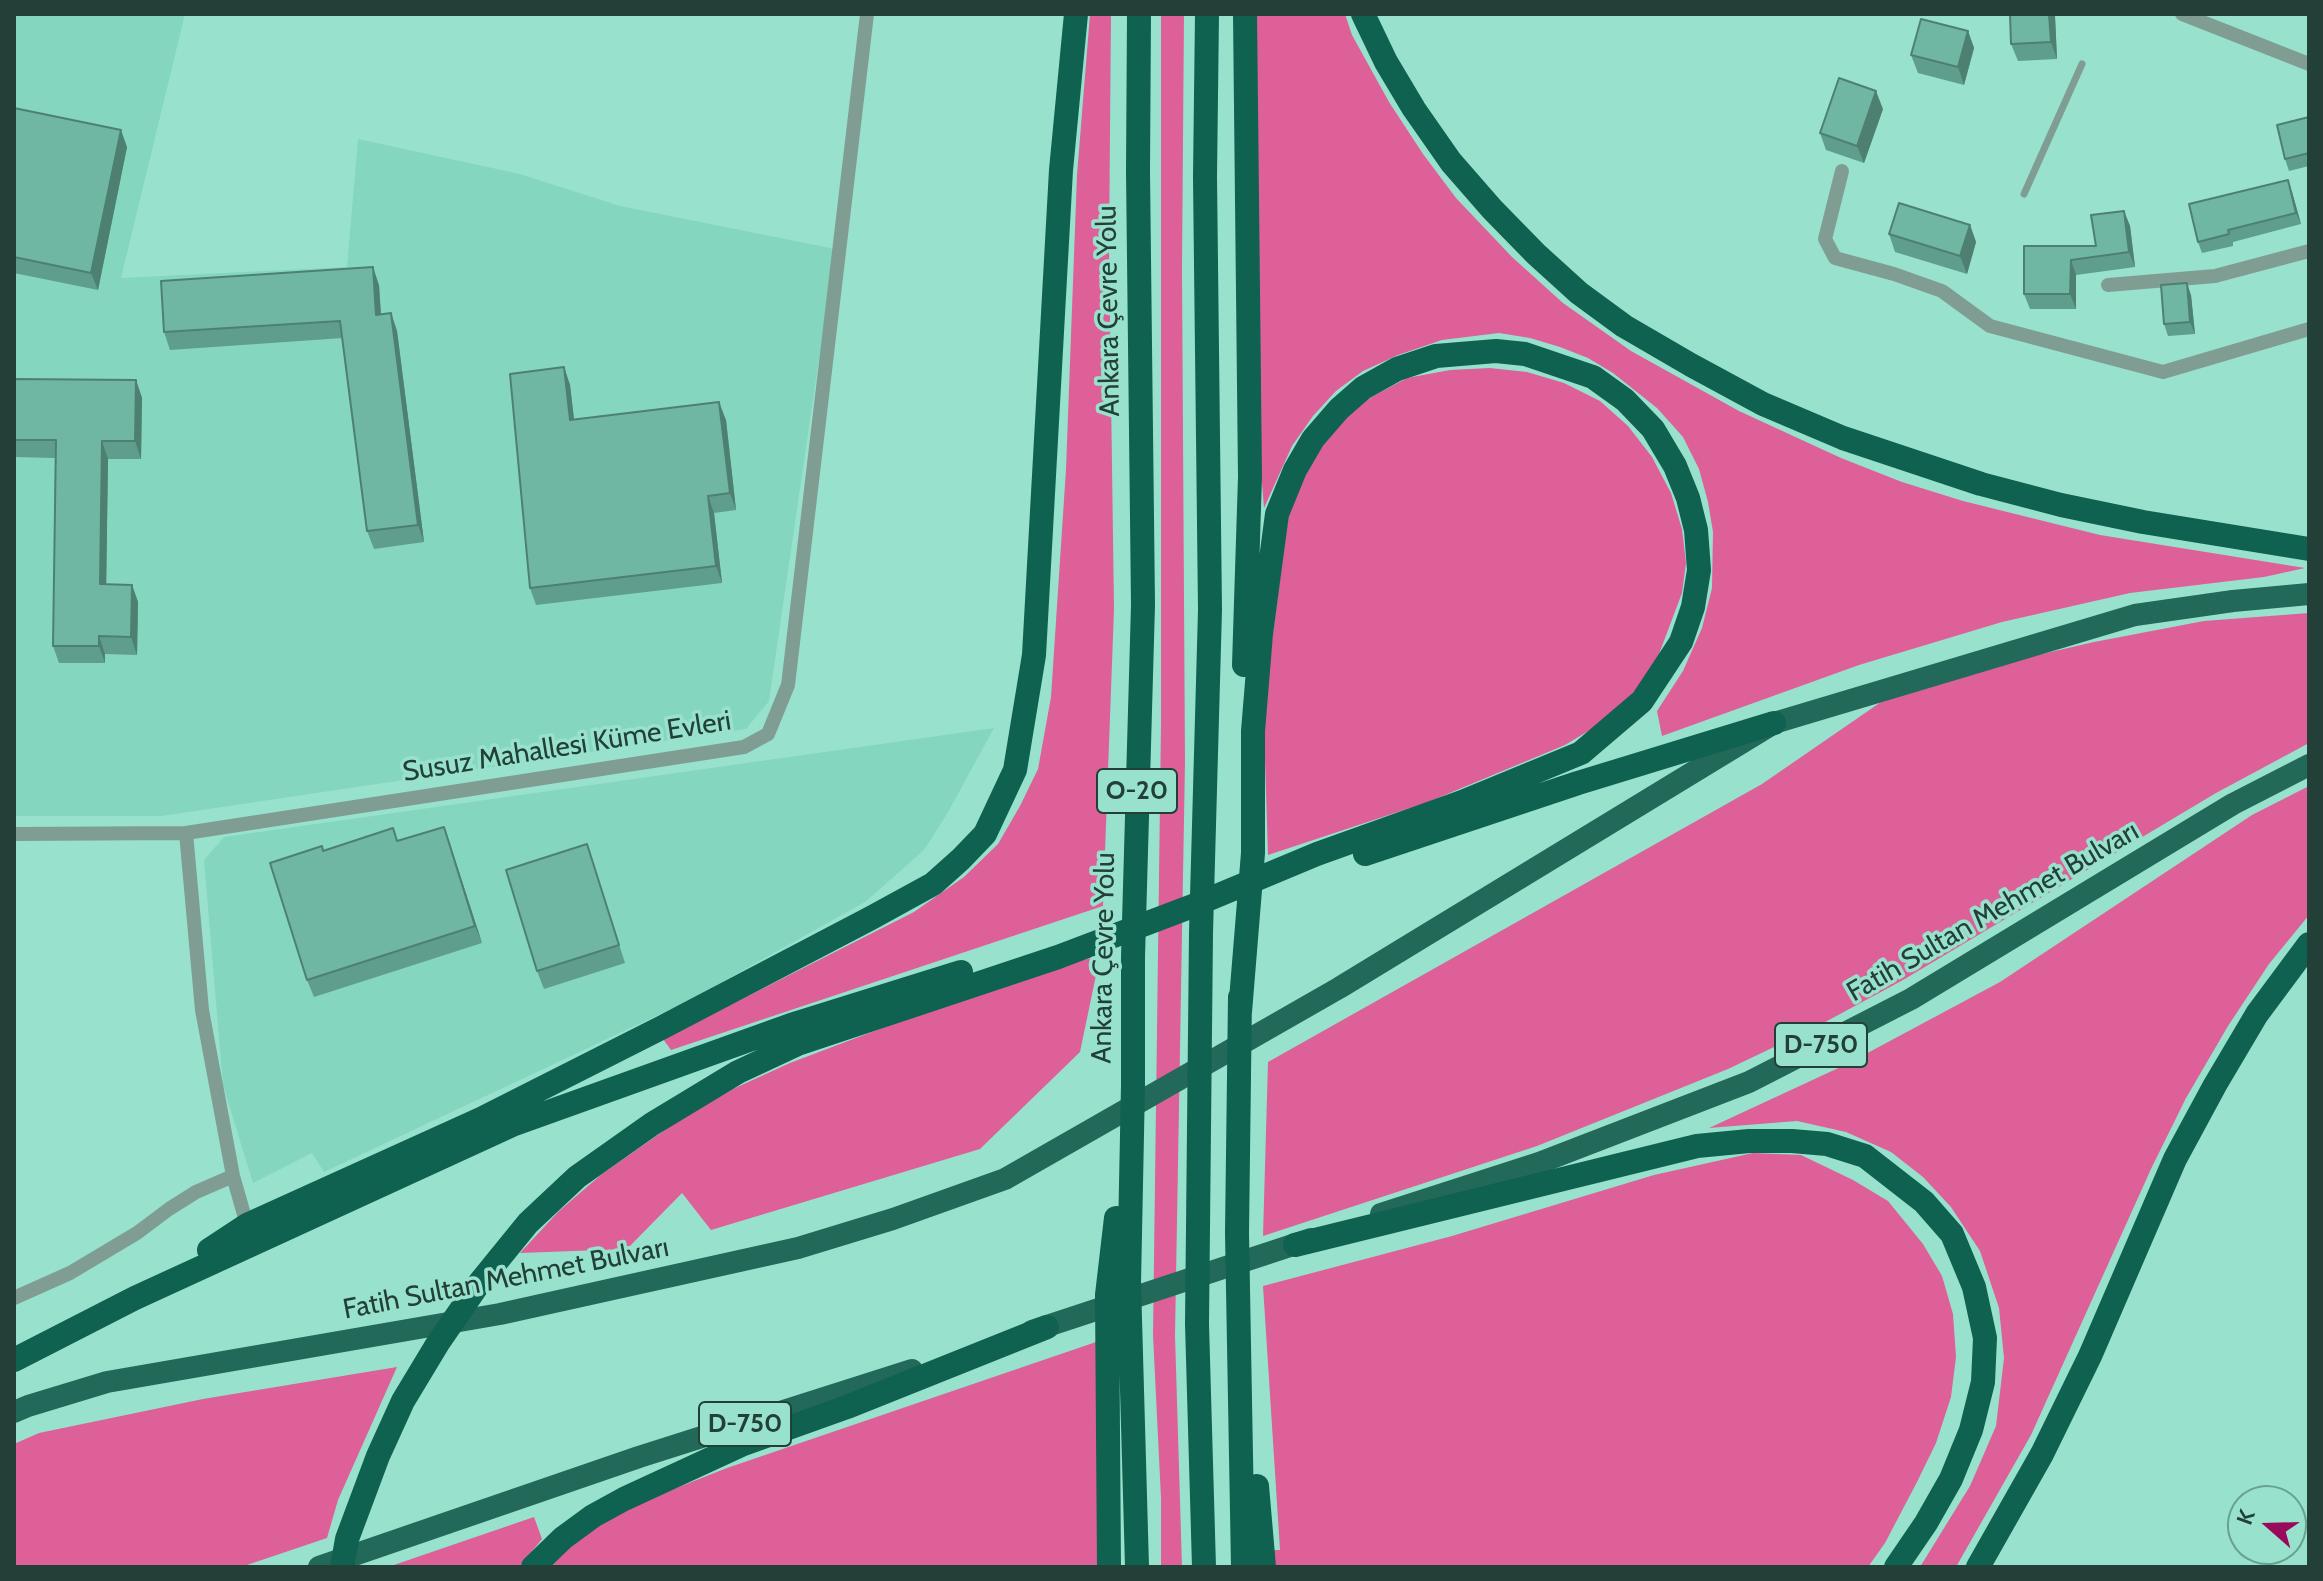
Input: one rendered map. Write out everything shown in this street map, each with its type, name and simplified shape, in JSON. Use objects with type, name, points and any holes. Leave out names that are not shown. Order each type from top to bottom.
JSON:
[{"type":"highway","points":[[135,1298],[247,1225],[481,1119],[871,918],[933,884],[985,834],[1015,770],[1034,655],[1061,170],[1076,14]]},
{"type":"highway","name":"Ankara Çevre Yolu","points":[[1137,1567],[1129,1283],[1133,957],[1143,605],[1139,14]]},
{"type":"highway","name":"O-20","points":[[1204,1567],[1197,1324],[1201,933],[1210,610],[1205,177],[1207,14]]},
{"type":"highway","points":[[1243,1567],[1237,1233],[1244,630],[1250,477],[1245,14]]},
{"type":"highway","points":[[1363,14],[1386,62],[1414,109],[1451,162],[1492,209],[1579,293],[1624,326],[1691,365],[1763,404],[1843,438],[1981,484],[2143,522],[2309,549]]},
{"type":"highway","points":[[14,1360],[135,1298],[512,1125],[791,1025],[1056,950],[1190,907],[1319,861],[1581,753],[1642,701],[1681,642],[1693,607],[1699,570],[1696,530],[1675,466],[1653,429],[1625,400],[1593,377],[1525,354],[1496,351],[1436,356],[1397,369],[1363,388],[1321,429],[1301,460],[1277,514],[1261,634],[1253,731],[1253,853],[1240,1012]]},
{"type":"highway","points":[[1319,861],[2135,615],[2309,594]]},
{"type":"highway","name":"Fatih Sultan Mehmet Bulvarı","points":[[14,1412],[107,1382],[500,1314],[798,1248],[893,1219],[1005,1179],[1339,988],[1774,723]]},
{"type":"highway","name":"Fatih Sultan Mehmet Bulvarı","points":[[1295,1245],[1539,1163],[1749,1082],[1911,999],[2233,804],[2309,765]]},
{"type":"highway","points":[[1978,1567],[2042,1454],[2090,1356],[2175,1159],[2257,1014],[2309,944]]},
{"type":"highway","points":[[342,1567],[347,1539],[378,1456],[403,1401],[480,1282],[528,1223],[577,1177],[652,1124],[738,1072],[800,1043],[1056,950]]},
{"type":"highway","points":[[1109,1567],[1107,1295],[1133,1085]]},
{"type":"highway","points":[[1295,1245],[1697,1146],[1792,1141],[1827,1144],[1865,1156],[1924,1202],[1952,1234],[1974,1287],[1985,1338],[1983,1382],[1971,1430],[1951,1479],[1896,1567]]},
{"type":"highway","points":[[1237,1233],[1249,1337],[1264,1567]]},
{"type":"highway","name":"D-750","points":[[319,1567],[639,1457],[1295,1245]]},
{"type":"highway","points":[[533,1567],[563,1538],[624,1499],[741,1445],[847,1407],[1047,1327]]},
{"type":"street","name":"Susuz Mahallesi Küme Evleri","points":[[14,834],[186,833],[744,747],[768,734],[788,685],[867,14]]},
{"type":"street","points":[[2182,14],[2309,64]]},
{"type":"street","points":[[1842,171],[1825,239],[1835,258],[1942,291],[1990,326],[2163,372],[2309,329]]},
{"type":"street","points":[[2108,285],[2215,276],[2309,251]]},
{"type":"street","points":[[186,833],[202,1010],[233,1176],[247,1225]]},
{"type":"street","points":[[14,1298],[70,1273],[137,1233],[196,1192],[233,1176]]},
{"type":"lane","points":[[2024,194],[2082,64]]},
{"type":"shaded area","points":[[14,14],[185,14],[121,278],[347,267],[358,139],[520,174],[620,206],[835,249],[769,701],[746,729],[162,816],[14,816]]},
{"type":"shaded area","points":[[1090,14],[1111,14],[1109,249],[1114,609],[1103,906],[671,1050],[663,1039],[914,912],[964,877],[998,844],[1038,769],[1051,697],[1066,469],[1077,175]]},
{"type":"shaded area","points":[[1161,14],[1184,14],[1185,762],[1175,1335],[1182,1567],[1161,1567],[1153,1335],[1161,724]]},
{"type":"shaded area","points":[[1255,14],[1345,14],[1352,35],[1389,102],[1423,154],[1456,198],[1512,257],[1563,303],[1631,351],[1739,411],[1841,458],[1963,501],[2100,535],[2305,568],[2264,577],[2130,593],[2002,622],[1859,665],[1662,736],[1657,711],[1683,671],[1702,628],[1712,588],[1713,532],[1708,502],[1699,469],[1683,437],[1657,408],[1613,373],[1588,358],[1530,338],[1499,333],[1442,340],[1363,371],[1336,391],[1313,416],[1292,446],[1264,508],[1259,446]]},
{"type":"shaded area","points":[[1490,368],[1527,372],[1564,383],[1600,401],[1628,426],[1652,457],[1671,493],[1682,529],[1686,563],[1682,593],[1659,654],[1625,705],[1565,745],[1428,802],[1268,855],[1264,728],[1272,641],[1289,510],[1304,471],[1320,447],[1357,406],[1375,395],[1407,378],[1450,370]]},
{"type":"shaded area","points":[[2309,613],[2309,743],[2216,793],[1903,980],[1816,1027],[1728,1069],[1537,1146],[1263,1236],[1268,1062],[1762,784],[1881,702],[1986,667],[2094,642],[2204,621]]},
{"type":"shaded area","points":[[994,728],[924,850],[865,902],[688,1001],[324,1172],[312,1153],[253,1183],[223,1085],[204,860],[224,837]]},
{"type":"shaded area","points":[[2309,786],[2309,915],[2269,964],[2186,1098],[2031,1435],[1956,1567],[1920,1567],[1970,1486],[1996,1426],[2004,1358],[1999,1308],[1980,1251],[1951,1207],[1923,1177],[1891,1152],[1846,1132],[1797,1121],[1709,1128],[1847,1064],[2000,982],[2252,815]]},
{"type":"shaded area","points":[[1100,956],[1080,1052],[980,1149],[711,1230],[682,1193],[627,1249],[520,1253],[559,1211],[602,1174],[682,1118],[733,1089],[790,1063],[885,1027],[1061,965]]},
{"type":"shaded area","points":[[1753,1153],[1801,1155],[1888,1201],[1923,1244],[1942,1276],[1953,1314],[1956,1357],[1951,1397],[1936,1443],[1885,1543],[1868,1567],[1275,1567],[1273,1550],[1280,1550],[1263,1286],[1452,1236],[1654,1175]]},
{"type":"shaded area","points":[[1099,1341],[1098,1567],[546,1567],[569,1545],[615,1515],[661,1494],[727,1468]]},
{"type":"shaded area","points":[[397,1367],[338,1500],[327,1538],[241,1567],[14,1567],[14,1444],[39,1433],[203,1399]]},
{"type":"shaded area","points":[[534,1517],[542,1539],[519,1567],[388,1567]]},
{"type":"building","points":[[2010,14],[2049,14],[2051,42],[2011,44]]},
{"type":"building","points":[[1921,19],[1968,31],[1958,67],[1911,55]]},
{"type":"building","points":[[1839,78],[1876,91],[1857,146],[1820,133]]},
{"type":"building","points":[[14,108],[121,130],[91,273],[14,257]]},
{"type":"building","points":[[2309,117],[2309,153],[2285,159],[2277,125]]},
{"type":"building","points":[[2288,180],[2296,213],[2228,230],[2229,234],[2198,242],[2189,204]]},
{"type":"building","points":[[1899,203],[1970,225],[1960,256],[1889,234]]},
{"type":"building","points":[[2124,211],[2129,252],[2071,260],[2070,294],[2024,294],[2024,246],[2096,246],[2091,215]]},
{"type":"building","points":[[373,267],[376,315],[391,313],[418,525],[367,531],[340,321],[164,332],[161,281]]},
{"type":"building","points":[[2187,283],[2190,322],[2164,324],[2161,285]]},
{"type":"building","points":[[564,367],[570,420],[719,402],[730,493],[708,496],[716,566],[530,588],[510,374]]},
{"type":"building","points":[[14,379],[136,380],[135,441],[102,441],[100,584],[132,585],[131,637],[99,636],[99,646],[53,646],[56,440],[14,440]]},
{"type":"building","points":[[444,827],[475,926],[307,980],[270,863],[322,846],[323,851],[393,828],[397,841]]},
{"type":"building","points":[[587,844],[619,945],[537,971],[506,870]]}]
